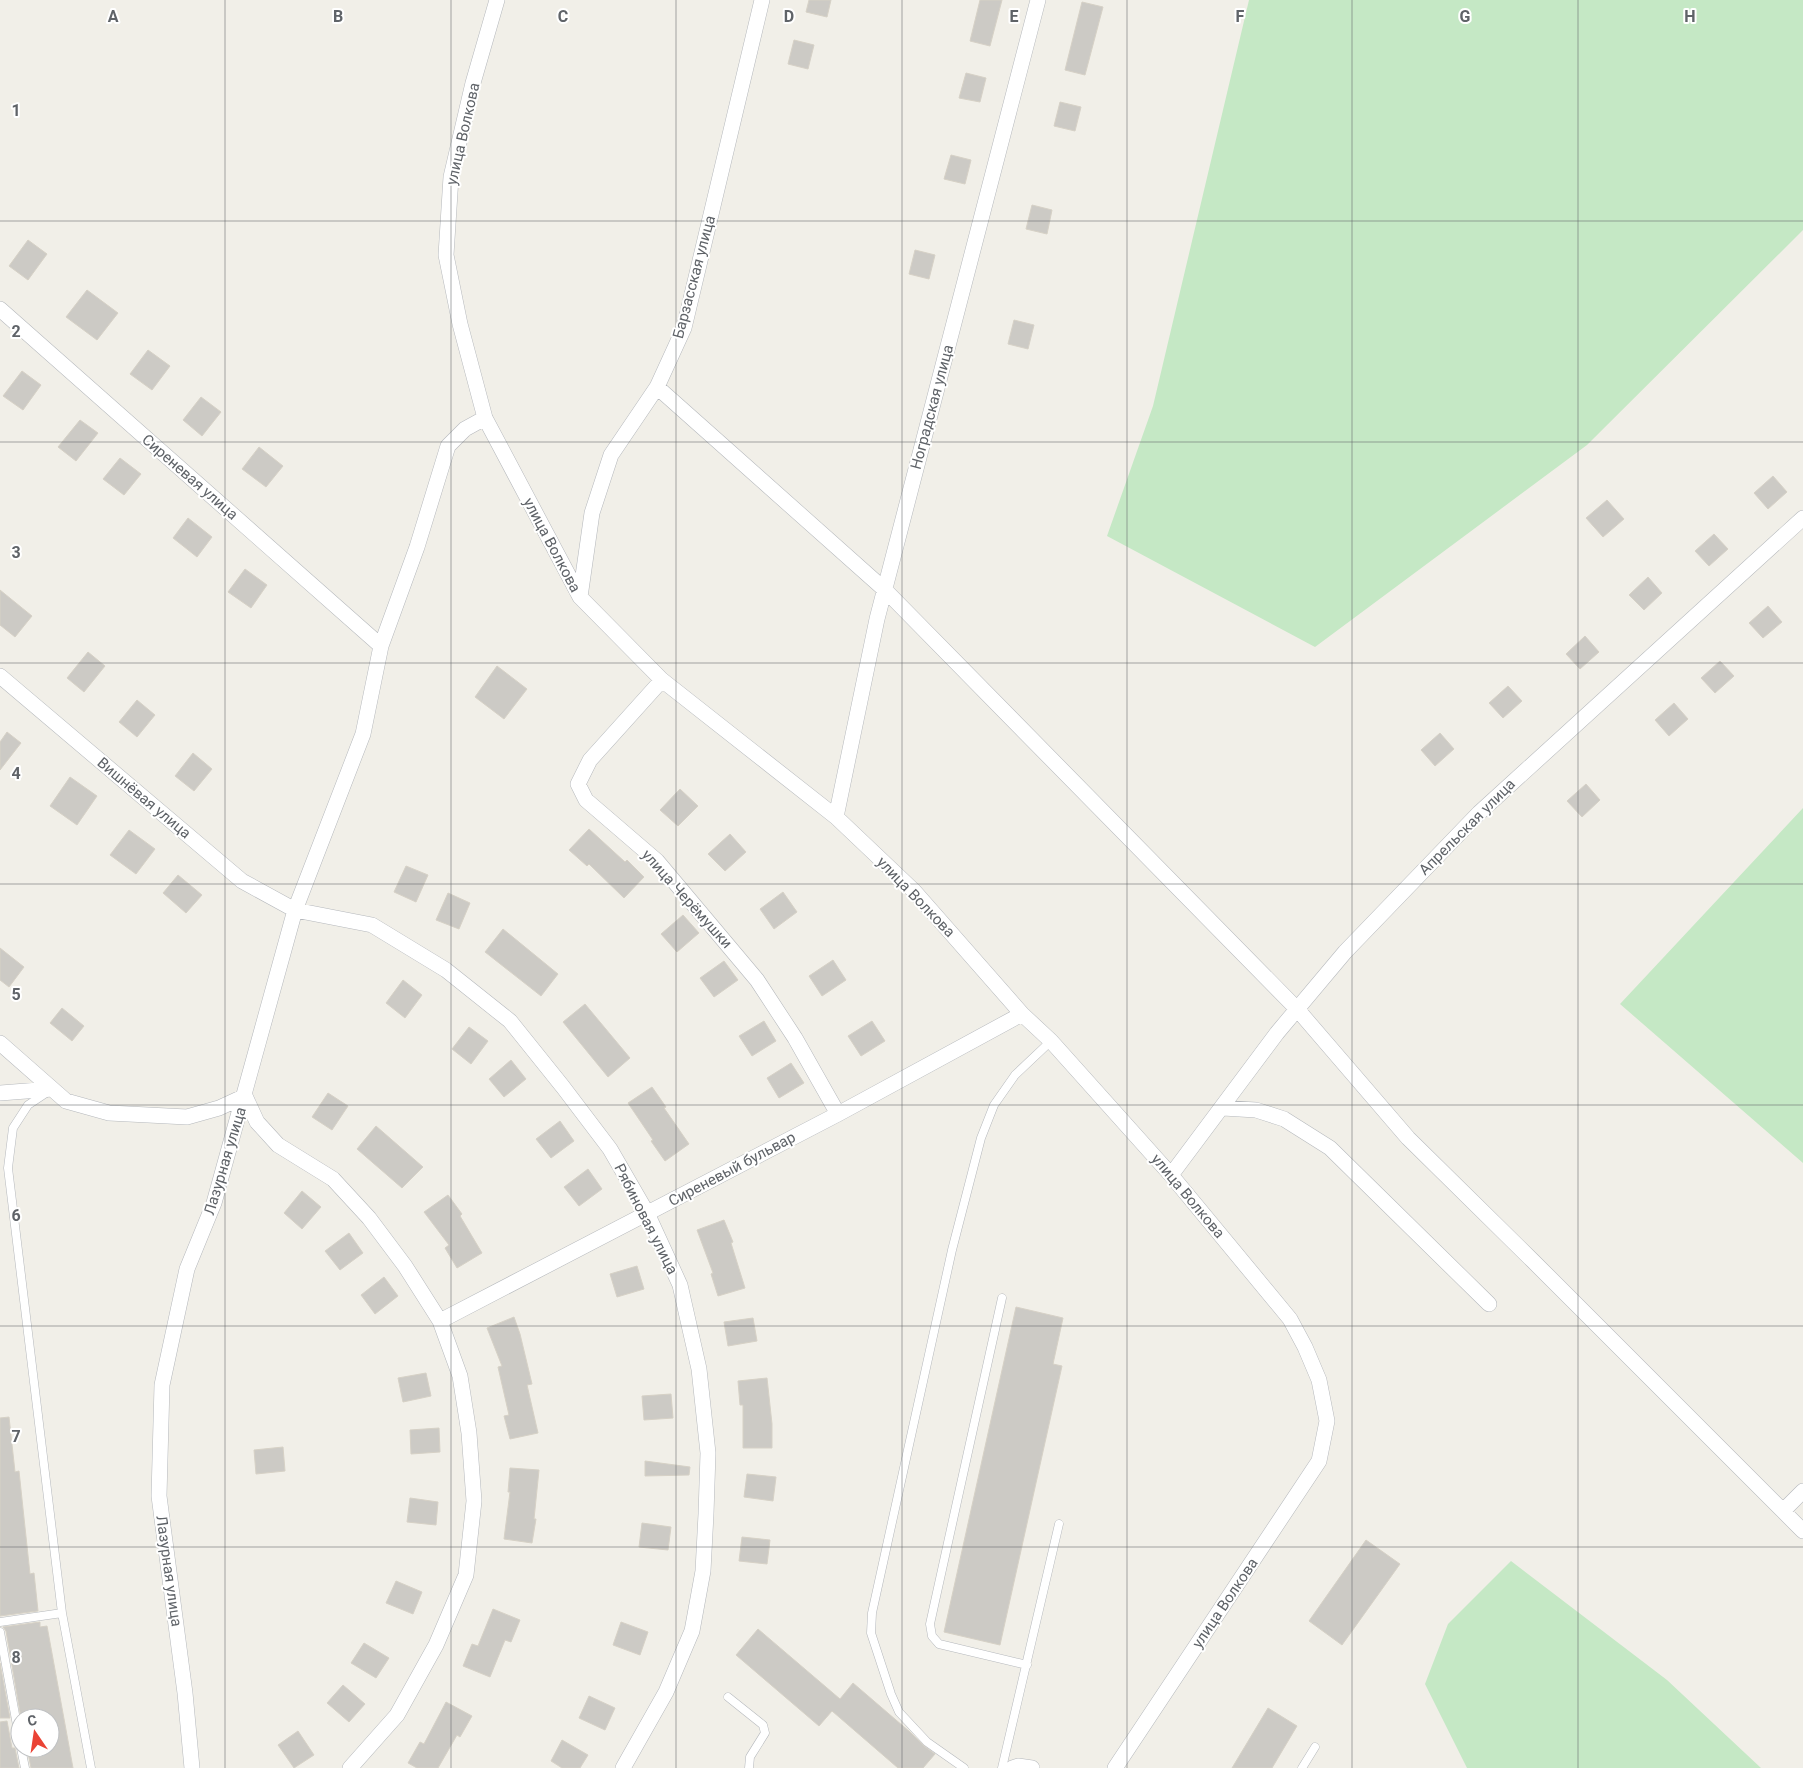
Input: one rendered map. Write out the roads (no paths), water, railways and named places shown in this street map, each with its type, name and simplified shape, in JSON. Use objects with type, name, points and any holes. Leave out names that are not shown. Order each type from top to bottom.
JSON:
[{"type":"street","name":"улица Волкова","points":[[498,0],[474,82],[451,177],[446,255],[460,324],[485,418],[580,597],[662,680],[836,817],[914,891],[1022,1014],[1051,1041],[1172,1175],[1290,1319],[1305,1347],[1319,1380],[1326,1421],[1319,1461],[1115,1768]]},
{"type":"street","name":"Барзасская улица","points":[[580,597],[592,513],[611,455],[657,387],[684,328],[762,0]]},
{"type":"street","name":"Ноградская улица","points":[[836,817],[884,590],[1038,0]]},
{"type":"street","name":"Сиреневая улица","points":[[0,309],[381,646]]},
{"type":"street","points":[[657,387],[884,590],[1297,1009],[1408,1138],[1803,1531]]},
{"type":"street","points":[[0,1043],[66,1100],[110,1113],[187,1117],[219,1108],[245,1096],[295,910],[363,734],[381,646],[417,547],[448,446],[465,429],[485,418]]},
{"type":"street","name":"Апрельская улица","points":[[1172,1175],[1277,1033],[1345,952],[1479,813],[1803,518]]},
{"type":"street","name":"Вишнёвая улица","points":[[0,676],[242,881],[295,910]]},
{"type":"street","name":"улица Черёмушки","points":[[662,680],[590,760],[578,784],[586,800],[657,861],[757,980],[795,1038],[838,1114]]},
{"type":"street","name":"Рябиновая улица","points":[[295,910],[372,925],[446,970],[510,1021],[610,1149],[647,1214],[680,1285],[699,1369],[708,1453],[703,1572],[692,1631],[666,1692],[623,1768]]},
{"type":"street","name":"Сиреневый бульвар","points":[[440,1322],[838,1114],[1022,1014]]},
{"type":"street","points":[[0,1093],[52,1089]]},
{"type":"street","name":"Лазурная улица","points":[[245,1096],[257,1122],[278,1145],[333,1179],[369,1218],[405,1266],[440,1322],[460,1376],[469,1433],[474,1502],[466,1575],[436,1645],[397,1715],[350,1768]]},
{"type":"street","name":"Лазурная улица","points":[[192,1768],[185,1693],[159,1496],[162,1385],[187,1269],[214,1203],[245,1096]]},
{"type":"street","points":[[1223,1108],[1256,1110],[1284,1119],[1330,1148],[1489,1304]]},
{"type":"street","points":[[1784,1510],[1803,1491]]},
{"type":"street","points":[[1012,1768],[1018,1766],[1032,1768]]},
{"type":"lane","points":[[964,1768],[927,1742],[899,1712],[891,1694],[871,1633],[872,1613],[952,1250],[981,1138],[994,1105],[1015,1075],[1051,1041]]},
{"type":"lane","points":[[52,1089],[28,1105],[13,1128],[8,1168],[62,1613],[90,1768]]},
{"type":"lane","points":[[1002,1298],[930,1624],[932,1636],[939,1644],[1026,1665]]},
{"type":"lane","points":[[1002,1768],[1059,1524]]},
{"type":"lane","points":[[0,1622],[62,1613]]},
{"type":"lane","points":[[0,1632],[14,1708]]},
{"type":"lane","points":[[728,1697],[763,1724],[765,1733],[750,1757],[749,1768]]},
{"type":"lane","points":[[1302,1768],[1315,1747]]}]
